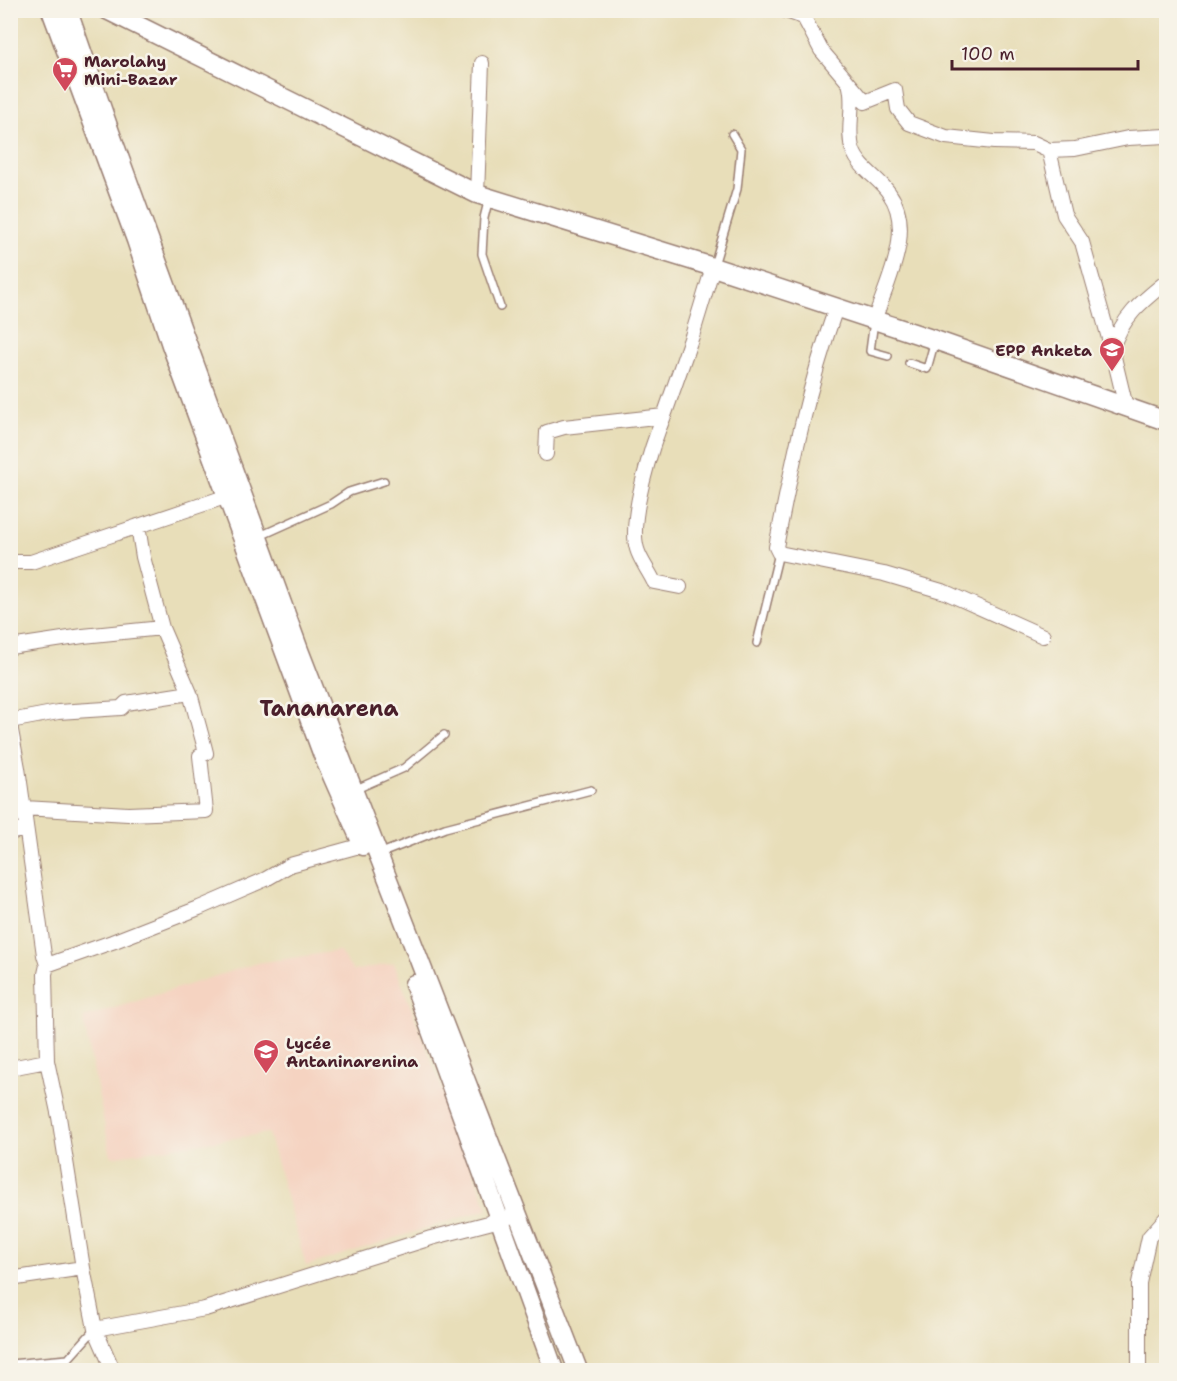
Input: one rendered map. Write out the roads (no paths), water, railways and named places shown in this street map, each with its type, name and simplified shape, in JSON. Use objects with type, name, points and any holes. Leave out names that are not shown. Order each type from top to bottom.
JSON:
[{"type":"street","points":[[51,10],[142,237]]},
{"type":"street","points":[[70,10],[71,20],[167,309],[195,364],[242,515],[293,652],[418,978],[518,1214],[578,1371]]},
{"type":"street","points":[[107,10],[483,196],[713,267],[935,340],[1167,421]]},
{"type":"street","points":[[783,10],[801,14],[821,50],[865,102],[895,90],[898,108],[909,123],[946,137],[1034,143],[1049,150],[1075,149],[1128,138],[1167,136]]},
{"type":"street","points":[[482,63],[483,196]]},
{"type":"street","points":[[850,85],[853,99],[852,148],[860,164],[888,190],[899,218],[900,236],[894,264],[874,321]]},
{"type":"street","points":[[1049,150],[1064,215],[1082,242],[1126,407]]},
{"type":"street","points":[[680,587],[654,582],[636,548],[639,492],[713,267]]},
{"type":"street","points":[[1112,349],[1116,338],[1136,306],[1167,282]]},
{"type":"street","points":[[836,308],[804,408],[776,547],[779,554],[884,574],[945,592],[1043,636]]},
{"type":"street","points":[[167,309],[171,345],[228,496],[257,537],[293,652]]},
{"type":"street","points":[[546,454],[547,432],[564,427],[664,416]]},
{"type":"street","points":[[10,562],[31,562],[228,496]]},
{"type":"street","points":[[24,808],[128,814],[206,812],[200,756],[206,753],[190,693],[162,628],[143,557],[138,526]]},
{"type":"street","points":[[10,647],[83,636],[162,628]]},
{"type":"street","points":[[113,1371],[95,1329],[63,1139],[47,1061],[45,974],[47,965],[24,808],[14,769],[10,723],[58,712],[121,708],[126,703],[190,693]]},
{"type":"street","points":[[330,751],[354,790],[369,852]]},
{"type":"street","points":[[10,832],[26,830]]},
{"type":"street","points":[[47,965],[200,908],[266,879],[290,865],[369,852]]},
{"type":"street","points":[[418,978],[554,1371]]},
{"type":"street","points":[[10,1068],[47,1061]]},
{"type":"street","points":[[95,1329],[205,1308],[518,1214]]},
{"type":"street","points":[[1139,1371],[1139,1283],[1149,1237],[1167,1218]]},
{"type":"street","points":[[10,1279],[83,1268]]},
{"type":"street","points":[[547,1351],[568,1343]]},
{"type":"lane","points":[[713,267],[737,189],[741,149],[732,134]]},
{"type":"lane","points":[[483,196],[482,254],[500,307]]},
{"type":"lane","points":[[874,321],[870,351],[888,356]]},
{"type":"lane","points":[[909,363],[927,369],[935,340]]},
{"type":"lane","points":[[257,537],[331,504],[349,492],[384,481]]},
{"type":"lane","points":[[757,643],[779,554]]},
{"type":"lane","points":[[354,790],[404,768],[444,735]]},
{"type":"lane","points":[[369,852],[445,828],[591,790]]},
{"type":"lane","points":[[10,1364],[68,1359],[95,1329]]},
{"type":"place","name":"Marolahy Mini-Bazar","points":[[65,93]]},
{"type":"place","name":"EPP Anketa","points":[[1112,373]]},
{"type":"place","name":"Lycée Antaninarenina","points":[[266,1075]]},
{"type":"district","name":"Tananarena","points":[[329,708]]}]
